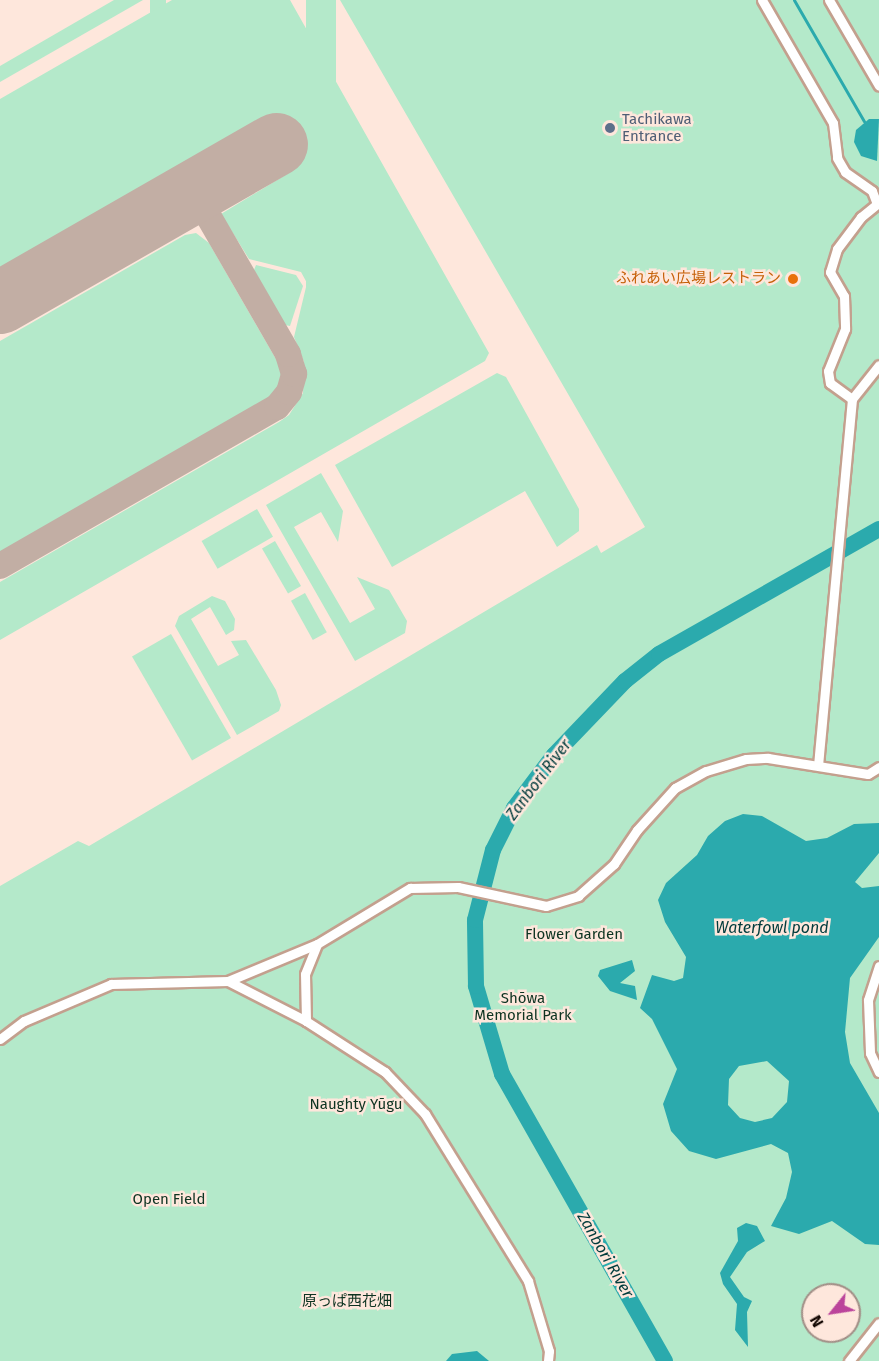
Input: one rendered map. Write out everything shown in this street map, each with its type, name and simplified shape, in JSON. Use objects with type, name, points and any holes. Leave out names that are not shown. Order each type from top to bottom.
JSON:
[{"type":"street","points":[[762,0],[833,123],[837,158],[845,172],[872,191],[878,204],[861,217],[837,249],[830,272],[844,296],[845,328],[828,371],[830,383],[852,399]]},
{"type":"street","points":[[829,0],[879,86]]},
{"type":"street","points":[[818,764],[852,399],[879,365]]},
{"type":"street","points":[[0,1039],[24,1021],[111,984],[228,981],[317,944],[410,888],[462,890],[546,906],[578,896],[614,864],[637,830],[675,788],[706,771],[746,759],[818,764],[868,774],[879,767]]},
{"type":"street","points":[[306,1021],[305,974],[317,944]]},
{"type":"street","points":[[879,966],[868,1000],[870,1053],[879,1072]]},
{"type":"street","points":[[228,981],[306,1021],[385,1072],[425,1114],[528,1281],[548,1361]]},
{"type":"street","points":[[849,1361],[879,1323]]},
{"type":"green space","points":[[114,0],[143,0],[0,82],[0,66]]},
{"type":"green space","points":[[150,0],[166,0],[166,173],[150,173]]},
{"type":"green space","points":[[172,0],[290,0],[489,353],[485,361],[0,640],[0,582],[279,422],[289,415],[303,393],[304,362],[294,337],[307,283],[301,272],[249,259],[221,214],[292,171],[262,119],[0,268],[0,99]]},
{"type":"green space","points":[[306,0],[336,0],[336,420],[306,420]]},
{"type":"green space","name":"Shōwa Memorial Park","points":[[340,0],[879,0],[879,1361],[0,1361],[0,886],[78,841],[89,846],[597,545],[601,553],[645,527]]},
{"type":"green space","points":[[196,233],[209,243],[280,366],[282,376],[275,396],[0,555],[0,341],[185,235]]},
{"type":"green space","points":[[256,265],[296,275],[303,286],[290,326],[285,325],[254,270]]},
{"type":"green space","points":[[497,373],[506,377],[579,509],[579,531],[557,547],[525,491],[392,567],[335,465]]},
{"type":"green space","points":[[321,473],[343,511],[338,542],[321,512],[294,527],[350,623],[375,609],[357,577],[389,590],[407,621],[405,633],[355,661],[266,505]]},
{"type":"green space","points":[[257,509],[273,537],[218,569],[202,541]]},
{"type":"green space","points":[[275,541],[301,586],[288,594],[262,548]]},
{"type":"green space","points":[[305,593],[327,632],[313,640],[291,601]]},
{"type":"green space","points":[[212,596],[225,601],[235,619],[234,630],[226,635],[210,607],[191,619],[218,666],[239,655],[231,641],[246,640],[276,690],[281,705],[279,711],[237,735],[175,626],[179,616]]},
{"type":"green space","points":[[171,634],[231,738],[192,760],[132,656]]},
{"type":"water","points":[[869,119],[879,119],[877,161],[861,156],[854,142],[856,130]]},
{"type":"water","name":"Waterfowl pond","points":[[743,814],[762,816],[806,841],[827,838],[854,824],[879,823],[879,853],[855,882],[862,888],[879,886],[879,937],[850,978],[845,1032],[850,1063],[879,1113],[879,1245],[865,1244],[832,1221],[799,1234],[771,1226],[786,1198],[792,1172],[788,1153],[771,1144],[716,1159],[689,1151],[671,1131],[663,1104],[677,1069],[652,1019],[640,1008],[652,975],[674,981],[683,978],[686,957],[665,922],[658,900],[666,883],[697,855],[708,836],[725,821]],"holes":[[[767,1061],[789,1081],[787,1102],[772,1118],[755,1122],[740,1118],[728,1105],[729,1079],[739,1066]]]},
{"type":"water","points":[[632,960],[635,971],[620,983],[635,986],[637,1000],[610,991],[598,976],[600,970]]},
{"type":"water","points":[[746,1223],[757,1226],[765,1241],[747,1252],[730,1277],[744,1297],[752,1301],[747,1312],[748,1347],[735,1330],[737,1304],[723,1284],[720,1273],[738,1241],[737,1228]]},
{"type":"water","points":[[477,1351],[489,1361],[446,1361],[452,1354]]},
{"type":"waterway","points":[[794,0],[864,121]]},
{"type":"waterway","name":"Zanbori River","points":[[665,1361],[502,1074],[476,986],[475,920],[493,850],[514,808],[554,755],[625,681],[659,654],[879,529]]},
{"type":"taxiway","points":[[0,566],[277,407],[289,392],[294,374],[288,354],[194,191]]},
{"type":"runway","points":[[0,302],[276,144]]},
{"type":"place","name":"Tachikawa Entrance","points":[[610,128]]},
{"type":"place","name":"ふれあい広場レストラン","points":[[793,279]]},
{"type":"park label","name":"Flower Garden","points":[[574,935]]},
{"type":"park label","name":"Naughty Yūgu","points":[[356,1105]]},
{"type":"park label","name":"Open Field","points":[[169,1200]]},
{"type":"park label","name":"原っぱ西花畑","points":[[347,1302]]}]
